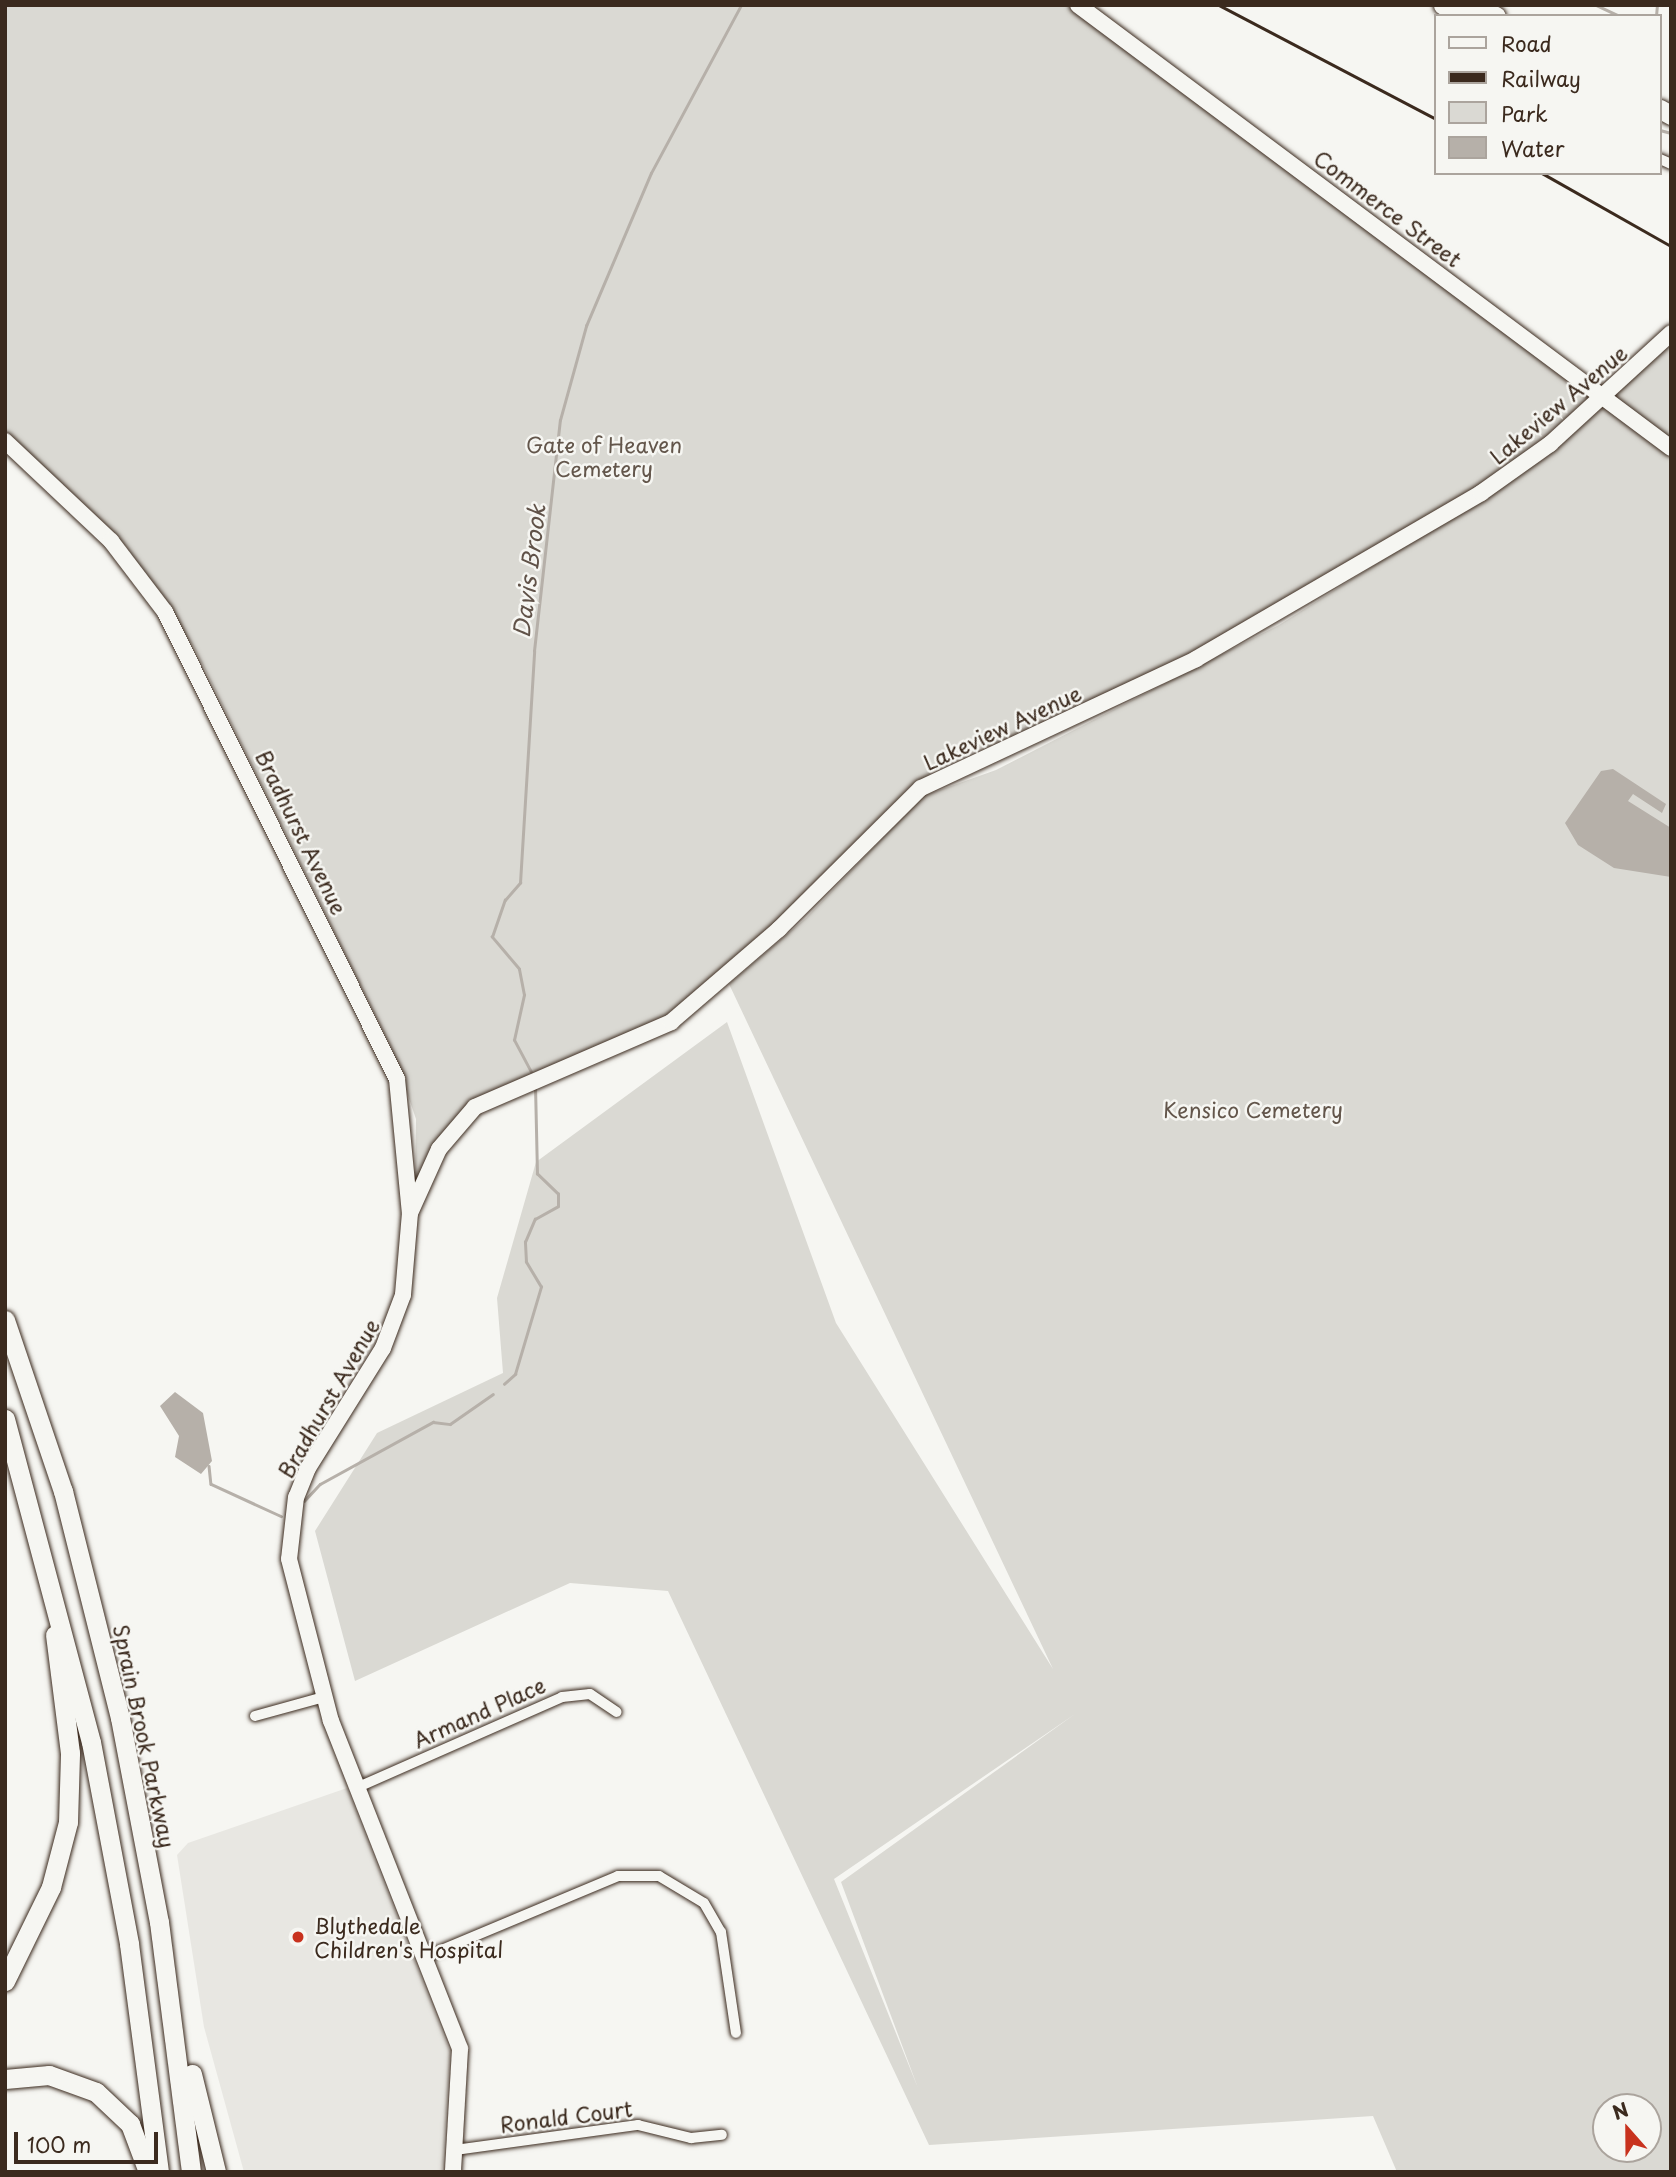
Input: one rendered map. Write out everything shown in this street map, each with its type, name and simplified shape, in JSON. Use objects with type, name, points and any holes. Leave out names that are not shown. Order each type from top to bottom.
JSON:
[{"type":"highway","points":[[1443,5],[1464,14]]},
{"type":"highway","points":[[1470,5],[1491,14]]},
{"type":"highway","name":"Sprain Brook Parkway","points":[[5,1320],[83,1564],[153,1887],[191,2172]]},
{"type":"highway","points":[[5,1419],[43,1544],[117,1877],[159,2172]]},
{"type":"highway","points":[[5,1981],[51,1886],[70,1804],[70,1753],[43,1544]]},
{"type":"highway","points":[[153,1887],[216,2172]]},
{"type":"highway","points":[[5,2079],[49,2075],[96,2092],[130,2124],[148,2172]]},
{"type":"street","name":"Commerce Street","points":[[1078,5],[1605,395],[1671,448]]},
{"type":"street","name":"Lakeview Avenue","points":[[410,1213],[439,1149],[475,1107],[671,1022],[779,929],[921,788],[1225,644],[1505,479],[1605,395],[1671,333]]},
{"type":"street","name":"Bradhurst Avenue","points":[[5,441],[111,541],[190,653],[393,1068],[405,1112],[410,1213],[394,1326],[307,1468],[290,1530],[294,1588],[324,1697],[356,1788],[427,1956],[460,2050],[453,2172]]},
{"type":"street","name":"Armand Place","points":[[356,1788],[562,1697],[590,1694],[617,1712]]},
{"type":"street","points":[[255,1716],[324,1697]]},
{"type":"street","points":[[427,1956],[618,1877],[659,1876],[695,1895],[721,1932],[736,2033]]},
{"type":"street","name":"Ronald Court","points":[[455,2150],[638,2125],[691,2138],[722,2135]]},
{"type":"shaded area","name":"Blythedale Children's Hospital","points":[[347,1788],[450,2052],[442,2172],[244,2172],[204,2027],[177,1855],[188,1843]]},
{"type":"green space","name":"Gate of Heaven Cemetery","points":[[5,5],[1070,5],[1477,305],[1590,391],[1591,399],[1504,471],[1204,647],[991,747],[972,748],[911,786],[752,946],[676,1012],[615,1044],[479,1098],[415,1181],[416,1119],[392,1049],[194,647],[126,546],[5,431]]},
{"type":"green space","name":"Kensico Cemetery","points":[[1671,342],[1671,2172],[1397,2172],[1373,2116],[929,2145],[668,1591],[570,1583],[355,1681],[315,1531],[377,1433],[503,1373],[497,1298],[536,1162],[727,1022],[836,1323],[1053,1669],[729,984],[806,918],[923,796],[996,770],[1279,625],[1542,460]],"holes":[[[1075,1714],[841,1882],[918,2088],[834,1879]]]},
{"type":"water","points":[[1613,769],[1666,804],[1662,813],[1633,794],[1628,801],[1671,828],[1671,877],[1614,868],[1578,845],[1565,823],[1601,771]]},
{"type":"water","points":[[175,1392],[203,1413],[212,1461],[201,1474],[175,1457],[179,1436],[160,1406]]},
{"type":"waterway","name":"Davis Brook","points":[[531,1072],[514,1040],[524,995],[519,969],[492,937],[505,900],[520,883],[534,651],[560,420],[586,326],[651,173],[741,5]]},
{"type":"waterway","name":"Davis Brook","points":[[1596,5],[1616,14]]},
{"type":"waterway","points":[[1656,14],[1657,5]]},
{"type":"waterway","name":"Davis Brook","points":[[1662,131],[1671,133]]},
{"type":"waterway","name":"Davis Brook","points":[[504,1384],[515,1374],[541,1287],[526,1262],[525,1242],[535,1219],[558,1206],[558,1194],[537,1174],[535,1089]]},
{"type":"waterway","name":"Davis Brook","points":[[304,1501],[320,1484],[433,1422],[450,1424],[493,1394]]},
{"type":"waterway","name":"Davis Brook","points":[[209,1466],[211,1484],[281,1516]]},
{"type":"railway","points":[[1219,5],[1434,118]]},
{"type":"railway","points":[[1546,175],[1671,246]]},
{"type":"place","name":"Blythedale Children's Hospital","points":[[298,1937]]}]
